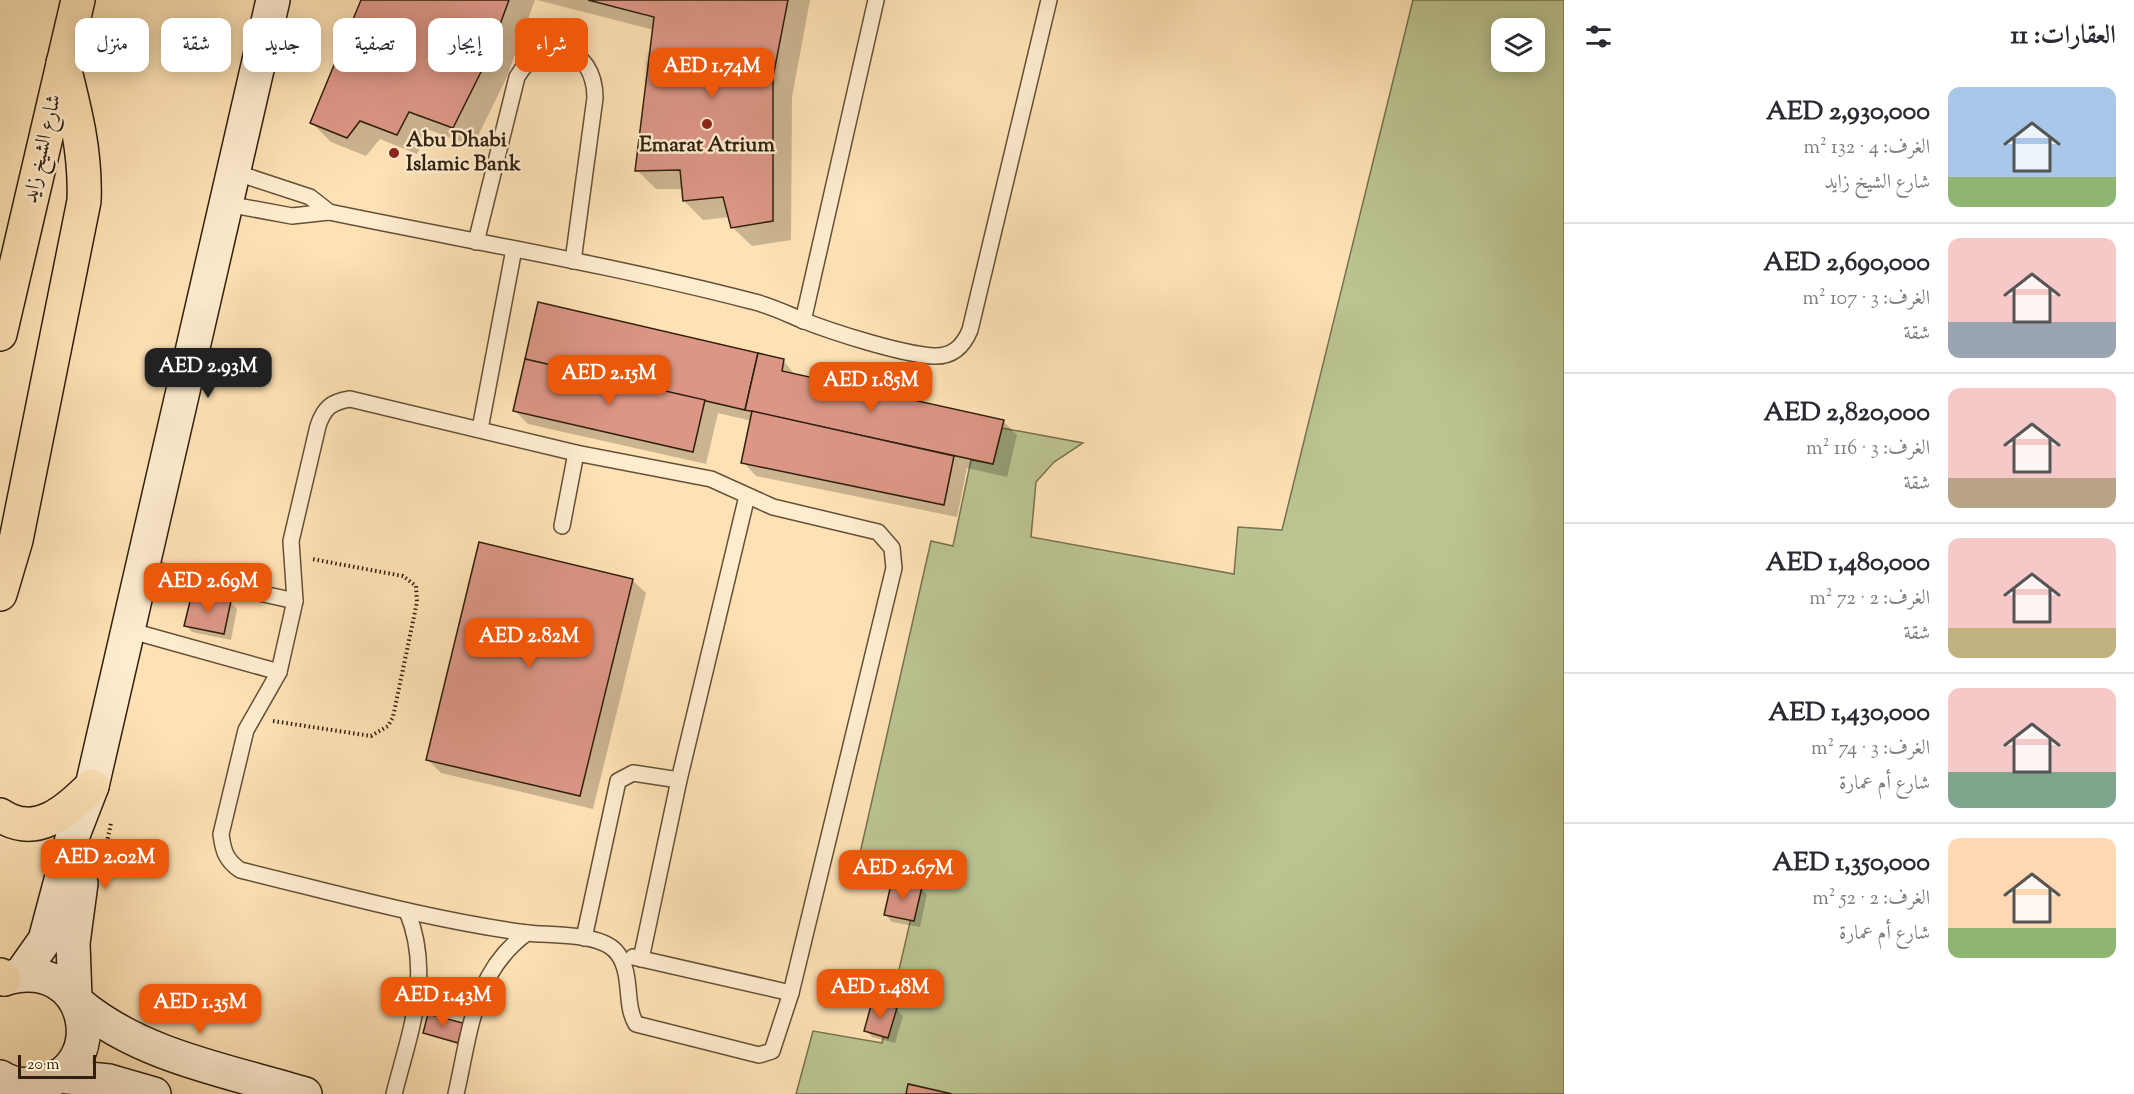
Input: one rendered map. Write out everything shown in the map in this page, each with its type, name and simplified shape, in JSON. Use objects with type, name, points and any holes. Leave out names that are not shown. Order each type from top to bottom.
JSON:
[{"type":"highway","name":"شارع الشيخ زايد","points":[[0,334],[78,0]]},
{"type":"highway","points":[[0,594],[16,540],[84,201],[85,177],[81,130],[63,63]]},
{"type":"highway","points":[[0,815],[18,823],[35,824],[52,820],[66,811],[92,786]]},
{"type":"street","points":[[6,977],[45,940],[73,835],[92,786],[273,0]]},
{"type":"street","points":[[0,1077],[17,1084],[29,1085],[58,1076],[70,1066],[82,1044],[83,1019],[77,1001],[73,972],[75,915],[91,827],[92,786]]},
{"type":"street","points":[[6,977],[52,979],[65,987],[77,1001],[104,1024],[139,1043],[305,1094]]},
{"type":"street","points":[[58,1076],[109,1081],[154,1094]]},
{"type":"lane","points":[[803,321],[876,0]]},
{"type":"lane","points":[[226,204],[292,216],[329,212],[573,261],[748,300],[803,321],[930,356],[943,356],[956,351],[965,342],[970,330],[1049,0]]},
{"type":"lane","points":[[476,242],[517,77],[525,62],[540,52],[557,49],[574,54],[587,64],[595,80],[595,98],[573,261]]},
{"type":"lane","points":[[234,172],[310,197],[329,212]]},
{"type":"lane","points":[[480,429],[514,249]]},
{"type":"lane","points":[[618,954],[629,984],[632,1016],[636,1024],[759,1055],[772,1050],[776,1044],[791,993],[894,557],[892,548],[878,532],[799,515],[747,496],[711,479],[576,453],[350,399],[335,402],[323,411],[293,527],[291,555],[295,601],[279,672],[251,718],[242,744],[221,834],[222,850],[229,862],[240,870],[407,911],[527,933],[584,938],[602,942],[618,954],[791,993]]},
{"type":"lane","points":[[562,526],[576,453]]},
{"type":"lane","points":[[641,959],[679,780],[747,496]]},
{"type":"lane","points":[[142,567],[295,601]]},
{"type":"lane","points":[[128,630],[279,672]]},
{"type":"lane","points":[[584,938],[618,781],[633,773],[679,780]]},
{"type":"lane","points":[[393,1094],[421,979],[418,944],[407,911]]},
{"type":"lane","points":[[456,1094],[480,992],[498,958],[527,933]]},
{"type":"path","points":[[251,718],[361,737],[380,733],[393,717],[417,602],[416,586],[403,576],[291,555]]},
{"type":"green space","points":[[1413,0],[1564,0],[1564,1094],[952,1094],[909,1084],[906,1094],[796,1094],[813,1031],[882,1043],[921,875],[858,862],[931,541],[953,546],[971,460],[993,464],[1002,428],[1083,443],[1054,462],[1036,482],[1031,537],[1234,574],[1238,527],[1282,530]]},
{"type":"building","points":[[361,0],[509,0],[502,18],[428,18],[428,72],[481,72],[453,128],[409,112],[397,135],[360,121],[347,138],[310,123],[333,68],[333,72],[416,72],[416,18],[354,18]]},
{"type":"building","name":"Emarat Atrium","points":[[588,0],[788,0],[773,77],[773,221],[731,228],[723,197],[683,201],[680,170],[635,171],[654,17]]},
{"type":"building","points":[[538,302],[758,353],[745,410],[525,359]]},
{"type":"building","points":[[758,353],[784,359],[782,371],[1004,420],[993,464],[745,410]]},
{"type":"building","points":[[525,359],[705,400],[693,452],[513,411]]},
{"type":"building","points":[[752,411],[954,456],[944,505],[741,463]]},
{"type":"building","points":[[479,542],[633,579],[580,796],[426,760]]},
{"type":"building","points":[[192,593],[231,601],[224,634],[184,626]]},
{"type":"building","points":[[892,880],[922,887],[914,921],[884,915]]},
{"type":"building","points":[[872,1002],[897,1008],[888,1038],[864,1031]]},
{"type":"building","points":[[428,1014],[463,1023],[458,1043],[423,1033]]},
{"type":"building","points":[[908,1084],[952,1094],[906,1094]]},
{"type":"place","name":"Emarat Atrium","points":[[707,124]]},
{"type":"place","name":"Abu Dhabi Islamic Bank","points":[[394,153]]}]
